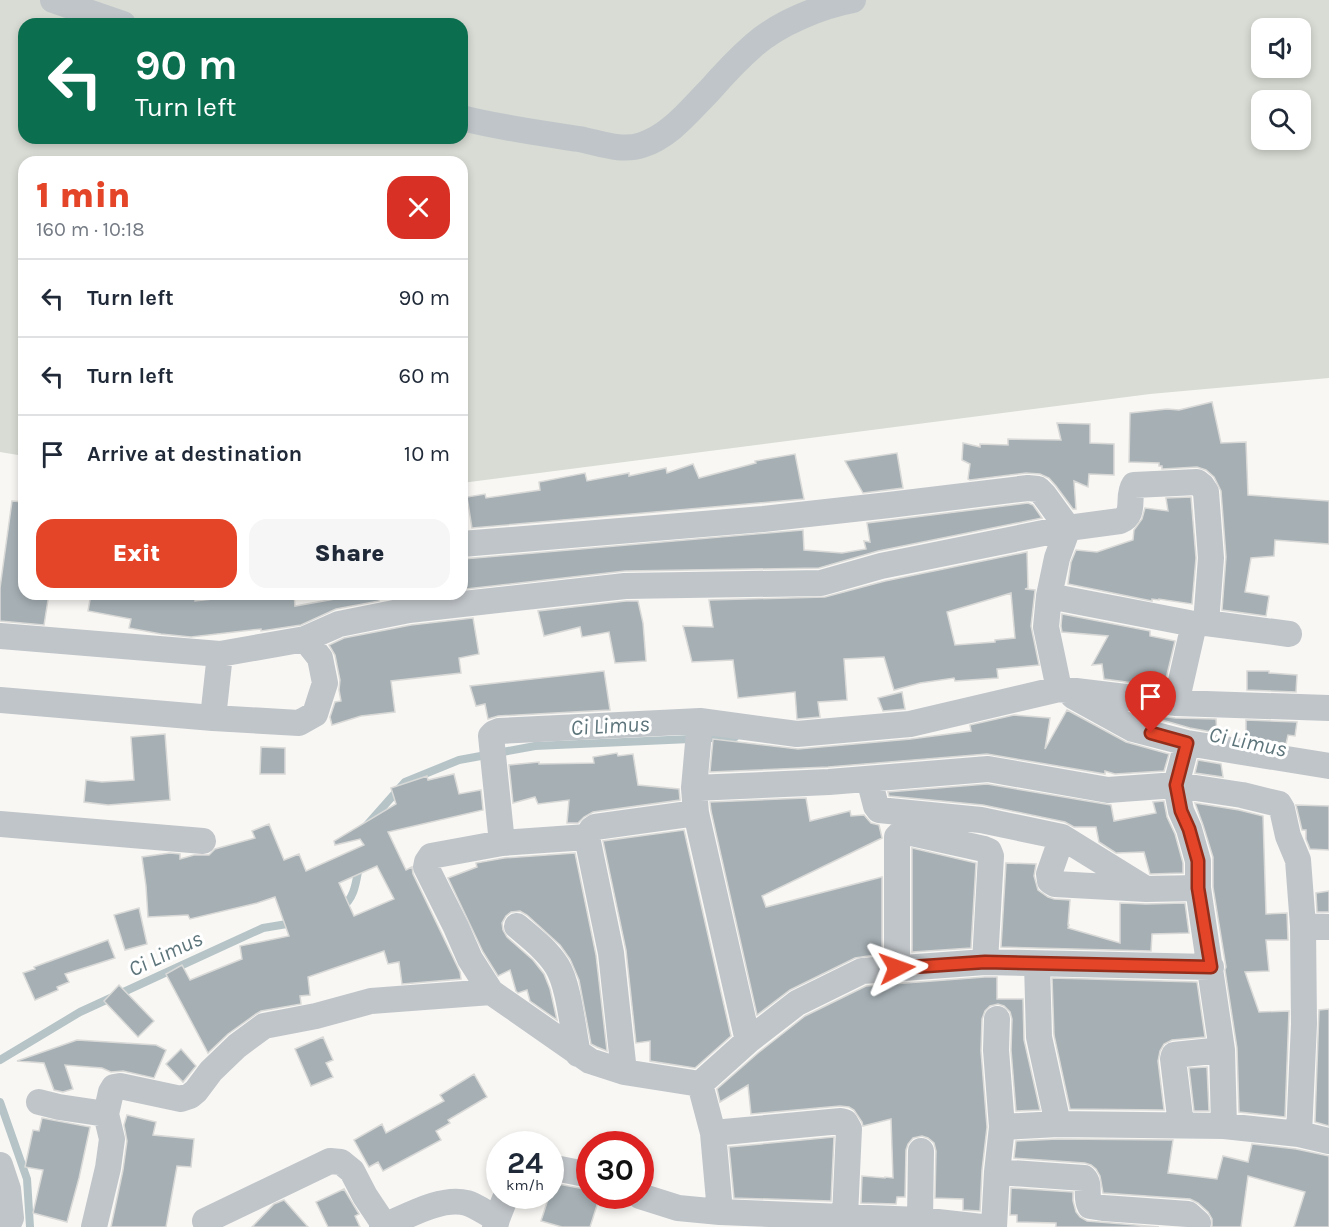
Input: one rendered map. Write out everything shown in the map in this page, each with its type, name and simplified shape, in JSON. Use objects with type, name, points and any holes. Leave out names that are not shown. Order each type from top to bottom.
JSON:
[{"type":"street","points":[[53,0],[106,18]]},
{"type":"street","points":[[468,120],[620,148],[641,145],[660,137],[678,123],[756,43],[804,15],[837,3],[853,0]]},
{"type":"street","points":[[468,598],[625,586],[820,583],[881,566],[1068,528],[1120,521],[1126,518],[1130,511],[1131,490],[1134,485],[1197,482],[1206,492],[1211,558],[1200,623],[1176,703]]},
{"type":"street","points":[[468,544],[763,519],[1028,488],[1038,489],[1044,495],[1068,528]]},
{"type":"street","points":[[1068,528],[1057,558],[1049,596],[1046,627],[1059,689],[1133,729],[1187,743],[1329,766]]},
{"type":"street","points":[[1049,596],[1200,623],[1289,634]]},
{"type":"street","points":[[0,636],[220,654],[305,639],[339,624],[409,602],[436,600]]},
{"type":"street","points":[[0,700],[299,723],[315,714],[325,683],[320,658],[305,639]]},
{"type":"street","points":[[213,718],[220,654]]},
{"type":"street","points":[[502,843],[491,736],[499,731],[700,722],[797,734],[910,724],[1059,689],[1176,703],[1329,708]]},
{"type":"street","points":[[700,722],[694,788],[696,813],[748,1041]]},
{"type":"street","points":[[1187,743],[1176,785],[1181,811],[1198,861],[1198,888],[1222,1050],[1224,1126]]},
{"type":"street","points":[[694,788],[829,782],[988,769],[1108,790],[1176,785],[1242,795],[1279,804],[1298,860],[1303,927],[1304,1024],[1299,1134]]},
{"type":"street","points":[[868,779],[879,810],[981,820],[1062,837],[1146,889]]},
{"type":"street","points":[[624,1072],[611,953],[588,837],[595,827],[696,813]]},
{"type":"street","points":[[0,824],[203,841]]},
{"type":"street","points":[[897,968],[897,837],[907,832],[989,851],[991,856],[985,962]]},
{"type":"street","points":[[588,837],[502,843],[431,856],[426,867],[470,959],[491,992],[590,1061],[624,1072],[700,1084]]},
{"type":"street","points":[[1062,837],[1049,874],[1050,881],[1055,884],[1146,889],[1198,888]]},
{"type":"street","points":[[518,926],[549,955],[559,969],[565,985],[578,1054]]},
{"type":"street","points":[[1303,927],[1329,927]]},
{"type":"street","points":[[700,1084],[748,1041],[797,1003],[862,970],[985,962],[1211,967]]},
{"type":"street","points":[[1037,964],[1039,1037],[1058,1125]]},
{"type":"street","points":[[94,1227],[108,1168],[112,1139],[106,1114],[114,1087],[120,1086],[181,1099],[196,1091],[211,1071],[237,1046],[264,1026],[316,1016],[371,1001],[491,992]]},
{"type":"street","points":[[994,1227],[1002,1127],[996,1050],[997,1018]]},
{"type":"street","points":[[1181,1125],[1174,1055],[1222,1050]]},
{"type":"street","points":[[700,1084],[713,1133],[720,1212]]},
{"type":"street","points":[[39,1102],[106,1114]]},
{"type":"street","points":[[713,1133],[845,1122],[849,1129],[845,1216]]},
{"type":"street","points":[[1002,1127],[1224,1126],[1299,1134],[1329,1141]]},
{"type":"street","points":[[905,1222],[921,1151]]},
{"type":"street","points":[[205,1221],[330,1161],[341,1162],[352,1170],[383,1226],[433,1205],[452,1202],[467,1203],[499,1214]]},
{"type":"street","points":[[0,1165],[11,1218],[7,1227]]},
{"type":"street","points":[[997,1172],[1084,1178],[1087,1182],[1087,1201],[1090,1206],[1188,1214],[1198,1223]]},
{"type":"street","points":[[654,1200],[678,1208],[720,1212],[845,1216],[982,1227]]},
{"type":"shaded area","points":[[0,0],[1329,0],[1329,378],[1150,394],[468,482],[468,156],[18,156],[18,455],[0,452]]},
{"type":"building","points":[[1212,402],[1221,443],[1246,442],[1248,495],[1329,501],[1329,544],[1275,540],[1274,556],[1251,558],[1245,592],[1269,596],[1266,616],[1222,610],[1226,557],[1221,491],[1214,477],[1206,470],[1197,467],[1162,469],[1159,463],[1129,462],[1130,413],[1179,410]]},
{"type":"building","points":[[1057,423],[1090,424],[1090,443],[1114,444],[1114,475],[1089,474],[1088,487],[1074,481],[1076,509],[1073,509],[1049,478],[1040,474],[1026,473],[968,479],[970,464],[962,460],[963,443],[980,447],[980,444],[1008,445],[1008,439],[1061,440]]},
{"type":"building","points":[[897,453],[903,488],[863,493],[845,461]]},
{"type":"building","points":[[795,454],[804,499],[472,528],[468,497],[485,494],[486,498],[540,490],[539,482],[585,473],[587,481],[629,473],[629,476],[666,468],[667,473],[693,464],[699,478],[756,463],[755,461]]},
{"type":"building","points":[[1191,497],[1196,558],[1192,604],[1159,599],[1152,599],[1152,601],[1068,584],[1071,562],[1076,550],[1097,552],[1133,540],[1134,530],[1142,519],[1145,508],[1168,511],[1166,498]]},
{"type":"building","points":[[12,501],[18,502],[18,600],[48,600],[44,625],[0,621],[0,588]]},
{"type":"building","points":[[1028,503],[1033,505],[1042,518],[878,551],[819,568],[625,571],[468,589],[468,559],[803,530],[804,550],[842,553],[866,549],[864,541],[870,542],[867,523]]},
{"type":"building","points":[[1027,552],[1028,588],[1025,589],[1035,590],[1031,626],[1039,665],[997,669],[998,678],[955,681],[954,678],[894,690],[884,657],[844,659],[847,700],[818,702],[820,717],[797,719],[795,692],[738,698],[733,660],[692,662],[683,626],[713,627],[709,600],[825,597],[885,581]],"holes":[[[1011,593],[1015,638],[955,645],[947,612]]]},
{"type":"building","points":[[90,600],[294,600],[295,606],[329,600],[379,601],[336,609],[301,625],[191,637],[129,628],[131,619],[88,611]]},
{"type":"building","points":[[638,601],[643,623],[646,661],[615,663],[609,632],[582,637],[580,627],[544,636],[538,611]]},
{"type":"building","points":[[1062,614],[1150,631],[1150,636],[1175,641],[1164,687],[1104,679],[1102,664],[1092,665],[1108,636],[1062,632]]},
{"type":"building","points":[[473,618],[479,654],[459,658],[461,673],[391,681],[395,712],[361,716],[332,725],[330,717],[335,702],[341,701],[335,655],[329,645],[344,638],[411,625]]},
{"type":"building","points":[[604,671],[610,710],[498,716],[488,719],[485,704],[476,706],[470,686]]},
{"type":"building","points":[[1247,671],[1297,675],[1296,692],[1247,690]]},
{"type":"building","points":[[902,692],[905,709],[883,711],[878,698]]},
{"type":"building","points":[[1067,710],[1126,742],[1169,754],[1164,771],[1115,774],[1105,771],[1105,774],[987,754],[828,767],[710,772],[713,739],[798,749],[971,731],[970,725],[1014,715],[1050,718],[1045,749]]},
{"type":"building","points":[[1137,713],[1175,718],[1216,719],[1217,733],[1190,728]]},
{"type":"building","points":[[1246,720],[1297,722],[1295,736],[1288,735],[1286,744],[1246,737]]},
{"type":"building","points":[[165,734],[170,800],[108,805],[84,802],[86,780],[102,782],[134,780],[131,737]]},
{"type":"building","points":[[261,747],[285,748],[285,774],[260,774]]},
{"type":"building","points":[[617,753],[618,756],[633,754],[638,785],[679,789],[680,800],[593,812],[578,823],[567,823],[569,800],[538,804],[535,797],[513,803],[509,765],[539,762],[539,764],[594,763],[593,757]]},
{"type":"building","points":[[1198,760],[1221,764],[1223,777],[1195,773]]},
{"type":"building","points":[[454,774],[459,794],[481,790],[483,810],[388,832],[406,870],[412,867],[413,874],[460,972],[461,979],[402,984],[399,962],[388,964],[384,951],[308,977],[310,995],[300,996],[301,1004],[261,1011],[228,1034],[208,1053],[166,974],[182,965],[190,980],[242,959],[240,946],[289,936],[275,897],[190,919],[188,915],[148,917],[142,857],[170,853],[180,854],[180,859],[194,855],[209,855],[215,849],[255,838],[252,831],[269,824],[284,860],[299,854],[306,871],[364,845],[360,839],[335,845],[334,841],[396,804],[391,788],[427,776],[428,780]],"holes":[[[377,866],[394,899],[354,916],[339,883]]]},
{"type":"building","points":[[987,784],[1111,805],[1114,821],[1156,813],[1153,802],[1164,801],[1167,817],[1175,834],[1183,863],[1183,873],[1150,874],[1144,852],[1116,853],[1099,842],[1096,827],[1074,827],[1065,822],[983,805],[889,796],[888,792]]},
{"type":"building","points":[[806,798],[810,821],[850,811],[851,816],[864,815],[871,823],[879,825],[882,838],[762,896],[766,907],[882,877],[882,954],[855,958],[790,990],[757,1015],[710,802]]},
{"type":"building","points":[[1195,803],[1263,816],[1266,914],[1287,913],[1288,940],[1266,940],[1269,971],[1245,972],[1259,1012],[1289,1011],[1285,1117],[1239,1112],[1237,1048],[1213,887],[1213,857]]},
{"type":"building","points":[[1296,805],[1329,806],[1329,850],[1310,849],[1306,839],[1306,830],[1302,830]]},
{"type":"building","points":[[684,830],[731,1036],[695,1068],[650,1061],[650,1041],[636,1043],[626,950],[603,841]]},
{"type":"building","points":[[912,848],[976,863],[971,948],[912,952]]},
{"type":"building","points":[[575,853],[596,955],[607,1051],[591,1044],[579,980],[570,959],[560,945],[520,911],[511,912],[502,923],[507,937],[533,960],[544,974],[557,1020],[530,1001],[527,990],[518,993],[516,991],[510,970],[498,976],[483,952],[448,878],[477,867],[476,863],[504,858]]},
{"type":"building","points":[[1006,863],[1036,864],[1034,876],[1038,890],[1054,899],[1070,900],[1068,928],[1120,943],[1120,903],[1185,903],[1189,933],[1152,934],[1151,951],[1001,947]]},
{"type":"building","points":[[1329,891],[1329,912],[1317,912],[1316,893]]},
{"type":"building","points":[[139,908],[147,944],[125,950],[114,915]]},
{"type":"building","points":[[108,940],[115,958],[65,974],[69,982],[57,987],[58,990],[35,1000],[23,973]]},
{"type":"building","points":[[997,977],[997,999],[1023,999],[1024,1040],[1040,1110],[1016,1111],[1011,1050],[1012,1019],[1010,1012],[1004,1006],[998,1004],[990,1006],[982,1019],[981,1051],[987,1127],[980,1211],[963,1210],[963,1199],[935,1198],[936,1151],[934,1143],[922,1136],[913,1138],[906,1150],[905,1197],[897,1197],[896,1204],[861,1203],[862,1176],[893,1178],[891,1119],[863,1126],[854,1110],[840,1106],[751,1114],[748,1085],[720,1102],[717,1089],[758,1053],[805,1016],[866,986]]},
{"type":"building","points":[[1052,978],[1197,982],[1205,1037],[1172,1040],[1164,1044],[1160,1051],[1158,1061],[1164,1110],[1070,1109],[1054,1035]]},
{"type":"building","points":[[119,985],[154,1021],[138,1037],[104,1001]]},
{"type":"building","points":[[1329,1009],[1329,1126],[1315,1122],[1319,1010]]},
{"type":"building","points":[[323,1037],[333,1060],[326,1063],[333,1077],[311,1086],[295,1049]]},
{"type":"building","points":[[77,1040],[156,1045],[166,1050],[154,1078],[123,1071],[111,1072],[102,1068],[65,1065],[73,1089],[63,1092],[54,1090],[44,1063],[17,1061]]},
{"type":"building","points":[[181,1049],[196,1066],[183,1082],[166,1064]]},
{"type":"building","points":[[1207,1067],[1209,1111],[1194,1111],[1189,1068]]},
{"type":"building","points":[[474,1074],[487,1097],[448,1120],[450,1123],[436,1131],[441,1140],[383,1171],[378,1162],[369,1167],[354,1140],[382,1124],[386,1133],[444,1101],[440,1095]]},
{"type":"building","points":[[127,1115],[156,1122],[153,1135],[194,1139],[191,1167],[177,1166],[166,1227],[111,1227],[123,1170],[127,1141],[124,1125]]},
{"type":"building","points":[[42,1118],[90,1127],[67,1222],[33,1213],[43,1170],[25,1167],[33,1130],[39,1131]]},
{"type":"building","points":[[834,1137],[831,1201],[734,1198],[729,1147]]},
{"type":"building","points":[[1173,1140],[1168,1173],[1217,1179],[1223,1156],[1248,1162],[1252,1144],[1296,1149],[1329,1156],[1329,1227],[1294,1227],[1305,1192],[1248,1176],[1241,1227],[1212,1227],[1212,1219],[1208,1212],[1190,1199],[1103,1193],[1100,1176],[1091,1165],[1014,1158],[1016,1141]]},
{"type":"building","points":[[564,1185],[576,1187],[576,1209],[596,1209],[590,1227],[562,1227],[541,1221],[545,1209],[564,1209]]},
{"type":"building","points":[[1011,1188],[1073,1192],[1076,1212],[1087,1221],[1159,1227],[1056,1227],[1056,1223],[1017,1222],[1017,1215],[1010,1215]]},
{"type":"building","points":[[344,1189],[359,1214],[355,1216],[360,1227],[328,1227],[316,1202]]},
{"type":"building","points":[[284,1200],[308,1227],[252,1227],[274,1204]]},
{"type":"waterway","name":"Ci Limus","points":[[367,825],[405,782],[459,760],[535,746],[735,737]]},
{"type":"waterway","name":"Ci Limus","points":[[341,908],[352,895],[359,866]]},
{"type":"waterway","name":"Ci Limus","points":[[0,1060],[80,1012],[263,928],[293,923]]},
{"type":"waterway","points":[[0,1102],[27,1179],[30,1227]]},
{"type":"route","points":[[897,968],[985,962],[1211,967],[1198,888],[1198,861],[1181,811],[1176,785],[1187,743],[1151,733]]}]
